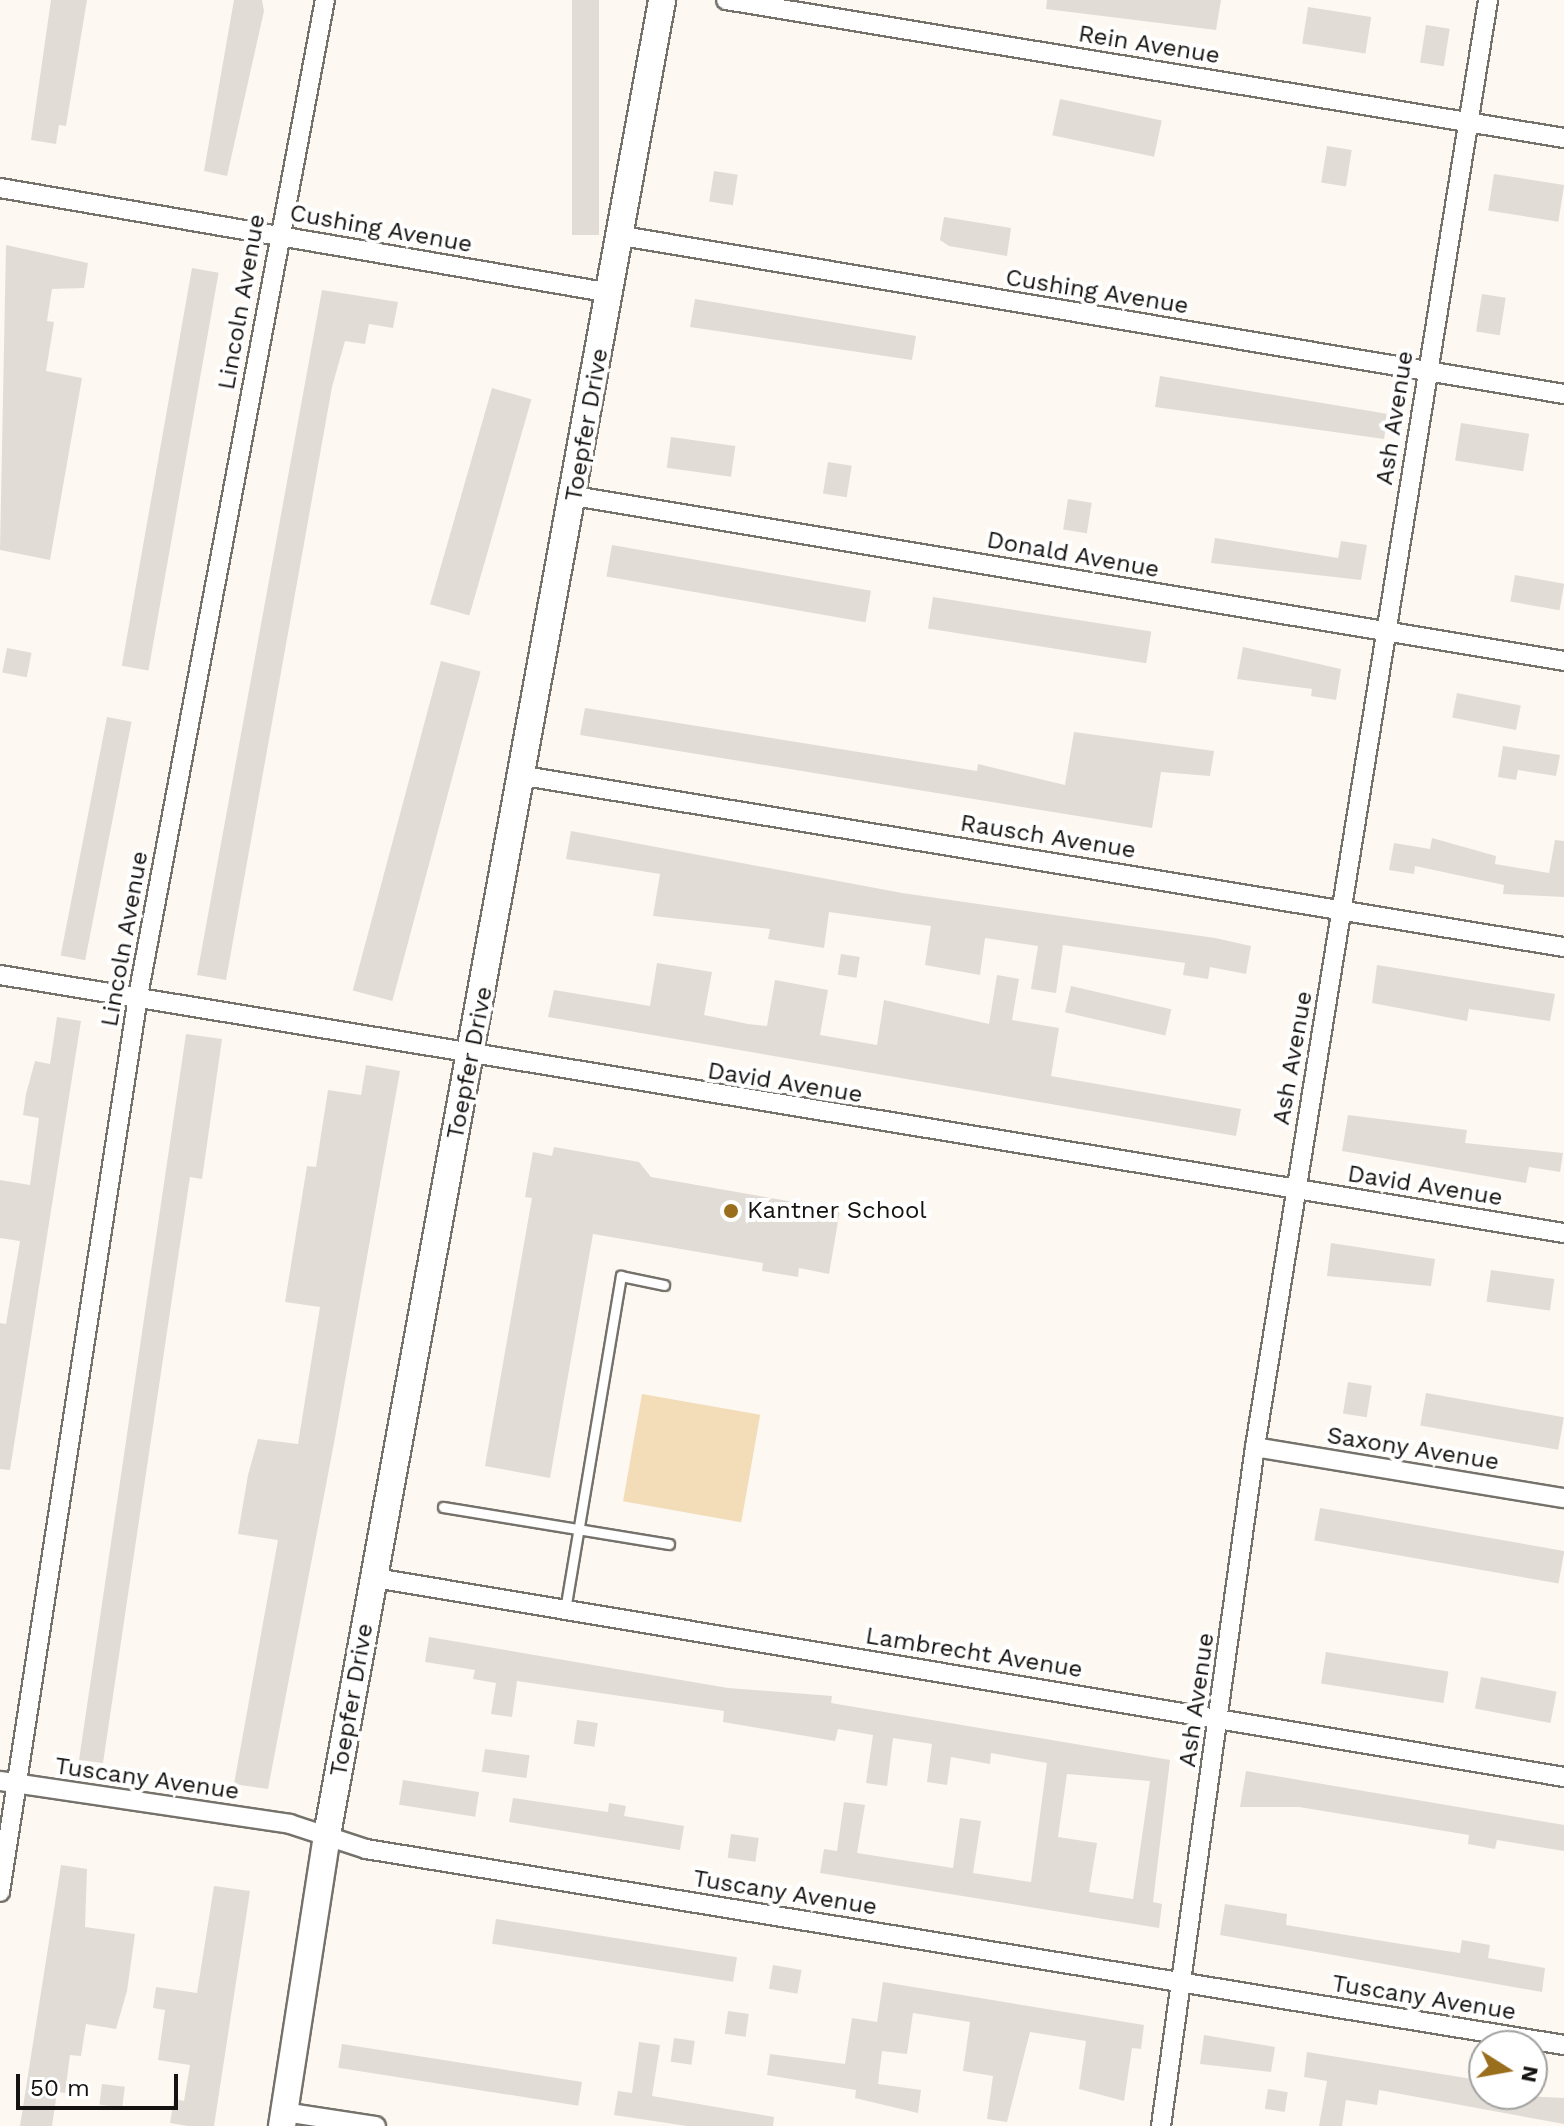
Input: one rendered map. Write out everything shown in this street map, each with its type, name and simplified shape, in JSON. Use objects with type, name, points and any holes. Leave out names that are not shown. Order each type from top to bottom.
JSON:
[{"type":"street","name":"Lincoln Avenue","points":[[0,1892],[8,1783],[138,996],[277,235],[325,0]]},
{"type":"street","name":"Toepfer Drive","points":[[283,2119],[327,1835],[524,776],[662,0]]},
{"type":"street","name":"Rein Avenue","points":[[726,0],[1564,138]]},
{"type":"street","name":"Ash Avenue","points":[[1161,2126],[1255,1447],[1488,0]]},
{"type":"street","name":"Cushing Avenue","points":[[0,188],[611,293]]},
{"type":"street","name":"Cushing Avenue","points":[[622,236],[1564,394]]},
{"type":"street","name":"Donald Avenue","points":[[574,496],[1564,661]]},
{"type":"street","name":"Rausch Avenue","points":[[524,776],[1564,947]]},
{"type":"street","name":"David Avenue","points":[[0,975],[1564,1233]]},
{"type":"street","name":"Saxony Avenue","points":[[1255,1447],[1564,1498]]},
{"type":"street","name":"Lambrecht Avenue","points":[[375,1578],[1564,1777]]},
{"type":"street","name":"Tuscany Avenue","points":[[8,1783],[327,1835],[366,1849],[1564,2045]]},
{"type":"street","points":[[283,2119],[376,2126]]},
{"type":"lane","points":[[565,1610],[621,1276],[664,1285]]},
{"type":"lane","points":[[443,1507],[669,1544]]},
{"type":"shaded area","points":[[642,1394],[760,1415],[741,1522],[623,1501]]},
{"type":"building","points":[[51,0],[87,0],[66,126],[59,125],[56,144],[31,140]]},
{"type":"building","points":[[234,0],[262,0],[264,11],[227,176],[204,171]]},
{"type":"building","points":[[572,0],[599,0],[599,235],[572,235]]},
{"type":"building","points":[[1047,0],[1221,0],[1216,30],[1046,9]]},
{"type":"building","points":[[1308,7],[1371,17],[1365,54],[1302,44]]},
{"type":"building","points":[[1426,25],[1450,29],[1444,66],[1420,63]]},
{"type":"building","points":[[1060,99],[1162,121],[1154,157],[1052,135]]},
{"type":"building","points":[[1327,146],[1352,150],[1346,186],[1321,183]]},
{"type":"building","points":[[714,171],[738,175],[733,205],[709,202]]},
{"type":"building","points":[[1494,174],[1564,185],[1558,222],[1488,211]]},
{"type":"building","points":[[944,217],[1011,228],[1007,256],[949,246],[940,240]]},
{"type":"building","points":[[6,245],[88,263],[84,288],[52,289],[47,321],[54,322],[46,371],[82,378],[50,560],[0,550]]},
{"type":"building","points":[[192,268],[219,273],[148,671],[122,666]]},
{"type":"building","points":[[322,290],[398,302],[393,328],[369,324],[365,344],[345,341],[332,387],[226,980],[197,975]]},
{"type":"building","points":[[1482,294],[1506,298],[1500,335],[1476,332]]},
{"type":"building","points":[[695,299],[916,336],[912,360],[690,327]]},
{"type":"building","points":[[1160,376],[1388,414],[1384,439],[1155,407]]},
{"type":"building","points":[[492,388],[531,399],[469,616],[430,604]]},
{"type":"building","points":[[1461,423],[1529,434],[1523,471],[1455,461]]},
{"type":"building","points":[[671,437],[735,446],[731,477],[667,468]]},
{"type":"building","points":[[828,462],[852,466],[847,497],[823,494]]},
{"type":"building","points":[[1068,499],[1092,503],[1087,533],[1063,530]]},
{"type":"building","points":[[1215,538],[1338,558],[1341,541],[1367,545],[1361,580],[1211,563]]},
{"type":"building","points":[[612,545],[871,591],[865,622],[606,577]]},
{"type":"building","points":[[1515,575],[1564,584],[1560,610],[1510,602]]},
{"type":"building","points":[[933,597],[1151,632],[1146,663],[928,629]]},
{"type":"building","points":[[1243,647],[1341,669],[1336,700],[1311,696],[1312,689],[1237,679]]},
{"type":"building","points":[[7,648],[32,653],[27,677],[2,673]]},
{"type":"building","points":[[441,661],[481,672],[392,1001],[353,990]]},
{"type":"building","points":[[1457,693],[1521,705],[1516,730],[1452,718]]},
{"type":"building","points":[[585,708],[977,771],[978,764],[1065,785],[1074,732],[1214,751],[1210,776],[1161,772],[1152,828],[580,735]]},
{"type":"building","points":[[107,717],[132,722],[85,960],[61,956]]},
{"type":"building","points":[[1503,746],[1560,755],[1556,776],[1518,770],[1516,780],[1498,777]]},
{"type":"building","points":[[571,831],[902,893],[1215,938],[1251,946],[1246,974],[1210,967],[1208,979],[1183,975],[1185,963],[1063,945],[1056,993],[1031,989],[1038,946],[985,938],[980,975],[925,965],[931,926],[829,912],[824,948],[768,939],[770,929],[653,916],[660,874],[566,859]]},
{"type":"building","points":[[1432,838],[1496,856],[1495,864],[1549,873],[1555,840],[1564,841],[1564,897],[1503,894],[1504,885],[1415,866],[1414,874],[1389,870],[1394,843],[1430,849]]},
{"type":"building","points":[[841,954],[860,957],[856,978],[838,975]]},
{"type":"building","points":[[657,963],[712,972],[704,1015],[748,1024],[767,1026],[775,980],[828,990],[820,1035],[877,1045],[884,1000],[989,1024],[997,975],[1019,979],[1012,1020],[1059,1028],[1051,1076],[1241,1109],[1236,1136],[548,1017],[554,990],[650,1006]]},
{"type":"building","points":[[1377,965],[1555,994],[1550,1021],[1469,1009],[1467,1021],[1372,1003]]},
{"type":"building","points":[[1071,986],[1171,1009],[1165,1035],[1065,1012]]},
{"type":"building","points":[[57,1017],[81,1021],[10,1470],[0,1469],[0,1323],[6,1324],[20,1241],[0,1238],[0,1180],[30,1185],[39,1118],[23,1115],[26,1094],[35,1061],[50,1064]]},
{"type":"building","points":[[186,1034],[222,1039],[202,1179],[190,1177],[103,1763],[79,1760]]},
{"type":"building","points":[[366,1065],[400,1071],[334,1443],[268,1789],[234,1784],[278,1540],[238,1534],[248,1475],[258,1439],[298,1444],[320,1307],[285,1302],[307,1166],[316,1167],[328,1090],[361,1095]]},
{"type":"building","points":[[1348,1115],[1467,1130],[1465,1143],[1563,1153],[1560,1172],[1529,1167],[1526,1183],[1342,1151]]},
{"type":"building","points":[[554,1147],[639,1162],[651,1177],[840,1210],[829,1274],[799,1268],[798,1277],[762,1271],[763,1263],[593,1234],[550,1478],[485,1466],[532,1198],[525,1197],[533,1152],[552,1156]]},
{"type":"building","points":[[1331,1243],[1435,1259],[1431,1286],[1327,1276]]},
{"type":"building","points":[[1491,1270],[1554,1279],[1550,1311],[1487,1302]]},
{"type":"building","points":[[1348,1382],[1372,1386],[1367,1417],[1343,1414]]},
{"type":"building","points":[[1426,1393],[1564,1417],[1558,1450],[1420,1425]]},
{"type":"building","points":[[1320,1508],[1564,1551],[1559,1584],[1314,1540]]},
{"type":"building","points":[[429,1637],[728,1688],[832,1696],[831,1703],[1170,1760],[1153,1902],[1162,1904],[1159,1928],[820,1873],[824,1849],[837,1851],[844,1802],[865,1805],[857,1853],[953,1868],[960,1818],[981,1821],[973,1873],[1031,1882],[1047,1763],[991,1753],[990,1764],[951,1757],[947,1785],[927,1782],[932,1744],[893,1738],[887,1786],[866,1783],[873,1735],[838,1729],[835,1741],[723,1722],[724,1711],[517,1681],[512,1717],[491,1714],[496,1683],[473,1679],[475,1670],[425,1662]],"holes":[[[1067,1774],[1150,1781],[1133,1899],[1089,1892],[1097,1843],[1058,1837]]]},
{"type":"building","points":[[1326,1652],[1448,1671],[1443,1703],[1321,1684]]},
{"type":"building","points":[[1481,1677],[1557,1692],[1550,1723],[1475,1708]]},
{"type":"building","points":[[577,1720],[598,1723],[594,1747],[574,1744]]},
{"type":"building","points":[[485,1749],[530,1755],[526,1778],[482,1772]]},
{"type":"building","points":[[1246,1771],[1564,1825],[1564,1851],[1497,1840],[1495,1849],[1468,1844],[1469,1835],[1299,1807],[1240,1807]]},
{"type":"building","points":[[403,1780],[479,1792],[475,1817],[399,1805]]},
{"type":"building","points":[[513,1798],[608,1812],[609,1803],[626,1806],[624,1816],[684,1826],[680,1850],[509,1822]]},
{"type":"building","points":[[731,1834],[759,1838],[755,1862],[728,1858]]},
{"type":"building","points":[[61,1865],[87,1869],[85,1927],[135,1934],[127,1991],[116,2029],[86,2024],[81,2056],[70,2055],[65,2093],[57,2092],[52,2126],[20,2126]]},
{"type":"building","points":[[214,1886],[250,1891],[214,2126],[188,2126],[170,2123],[174,2099],[184,2101],[190,2065],[158,2060],[165,2010],[153,2008],[156,1987],[197,1993]]},
{"type":"building","points":[[1225,1904],[1287,1914],[1286,1925],[1401,1944],[1460,1953],[1462,1940],[1490,1945],[1488,1958],[1545,1968],[1542,1992],[1220,1935]]},
{"type":"building","points":[[496,1919],[737,1957],[733,1982],[492,1944]]},
{"type":"building","points":[[773,1965],[802,1970],[797,1994],[769,1989]]},
{"type":"building","points":[[883,1982],[1144,2025],[1141,2049],[1132,2048],[1124,2101],[1079,2089],[1086,2041],[1030,2032],[1007,2122],[987,2119],[993,2076],[963,2071],[970,2022],[913,2013],[907,2054],[882,2051],[878,2084],[921,2090],[918,2113],[855,2098],[856,2090],[767,2075],[770,2054],[845,2064],[852,2018],[877,2022]]},
{"type":"building","points":[[728,2011],[749,2014],[746,2037],[725,2034]]},
{"type":"building","points":[[1204,2035],[1275,2047],[1271,2072],[1200,2064]]},
{"type":"building","points":[[674,2038],[695,2041],[691,2065],[671,2062]]},
{"type":"building","points":[[639,2042],[660,2045],[652,2096],[774,2117],[773,2126],[687,2126],[614,2115],[618,2091],[632,2093]]},
{"type":"building","points":[[342,2044],[582,2082],[578,2106],[338,2068]]},
{"type":"building","points":[[1307,2052],[1468,2078],[1468,2106],[1379,2090],[1377,2105],[1346,2100],[1342,2126],[1319,2126],[1327,2081],[1304,2077]]},
{"type":"building","points":[[102,2084],[125,2087],[122,2108],[99,2105]]},
{"type":"building","points":[[1268,2089],[1288,2092],[1285,2112],[1265,2109]]},
{"type":"building","points":[[1548,2097],[1564,2098],[1564,2124],[1488,2110],[1548,2110]]},
{"type":"place","name":"Kantner School","points":[[731,1211]]}]
